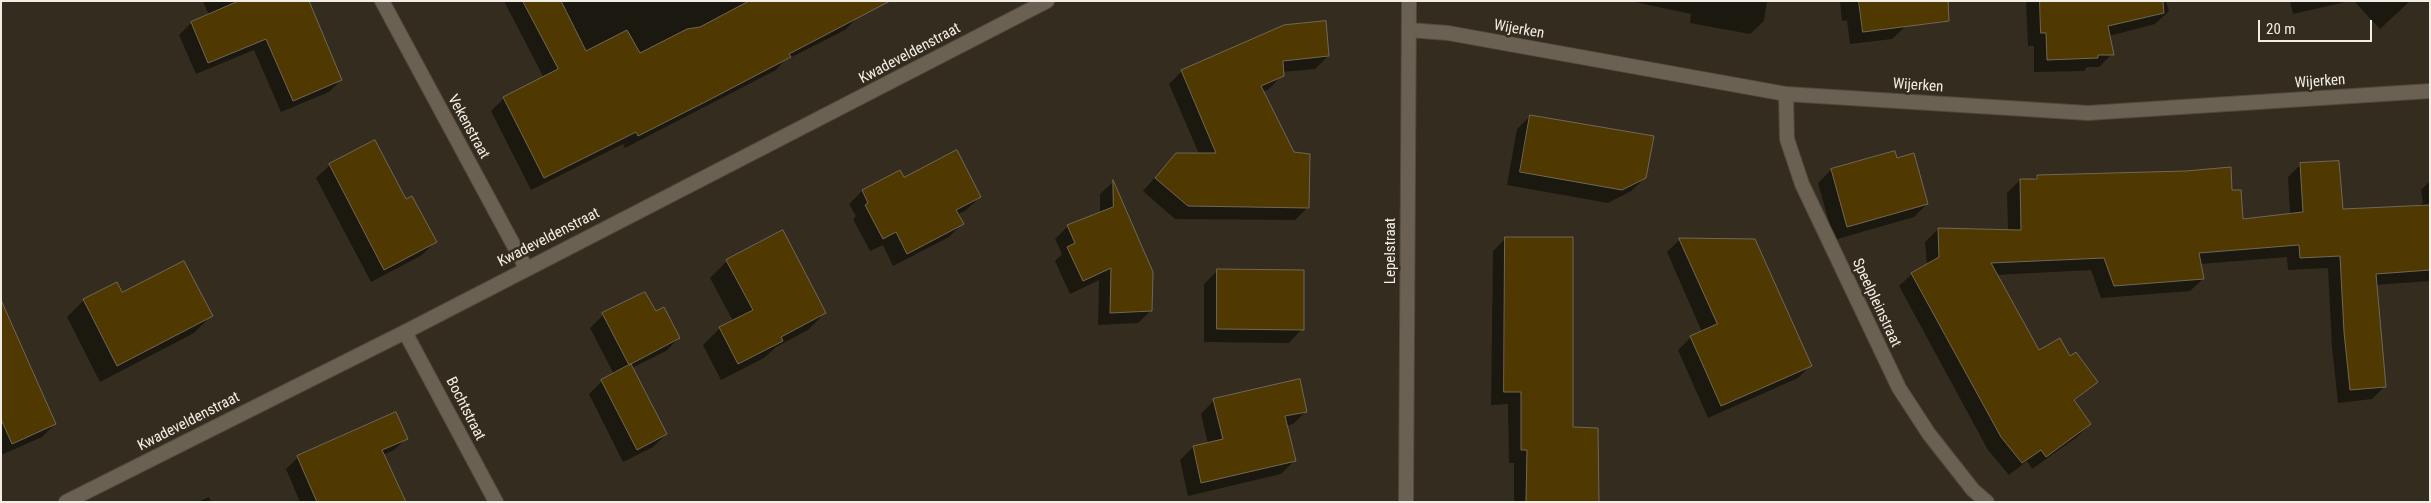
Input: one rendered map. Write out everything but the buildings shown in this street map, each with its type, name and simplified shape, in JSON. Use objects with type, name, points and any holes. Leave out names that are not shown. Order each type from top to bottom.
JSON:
[{"type":"street","name":"Vekenstraat","points":[[382,1],[526,268]]},
{"type":"street","name":"Kwadeveldenstraat","points":[[66,502],[405,332],[1047,1]]},
{"type":"street","name":"Lepelstraat","points":[[1406,502],[1409,1]]},
{"type":"street","name":"Wijerken","points":[[1409,30],[1448,33],[1786,94],[2088,113],[2430,91]]},
{"type":"street","name":"Speelpleinstraat","points":[[1786,94],[1787,139],[1802,184],[1899,388],[1929,434],[1973,490],[1987,502]]},
{"type":"street","name":"Bochtstraat","points":[[405,332],[496,502]]}]
